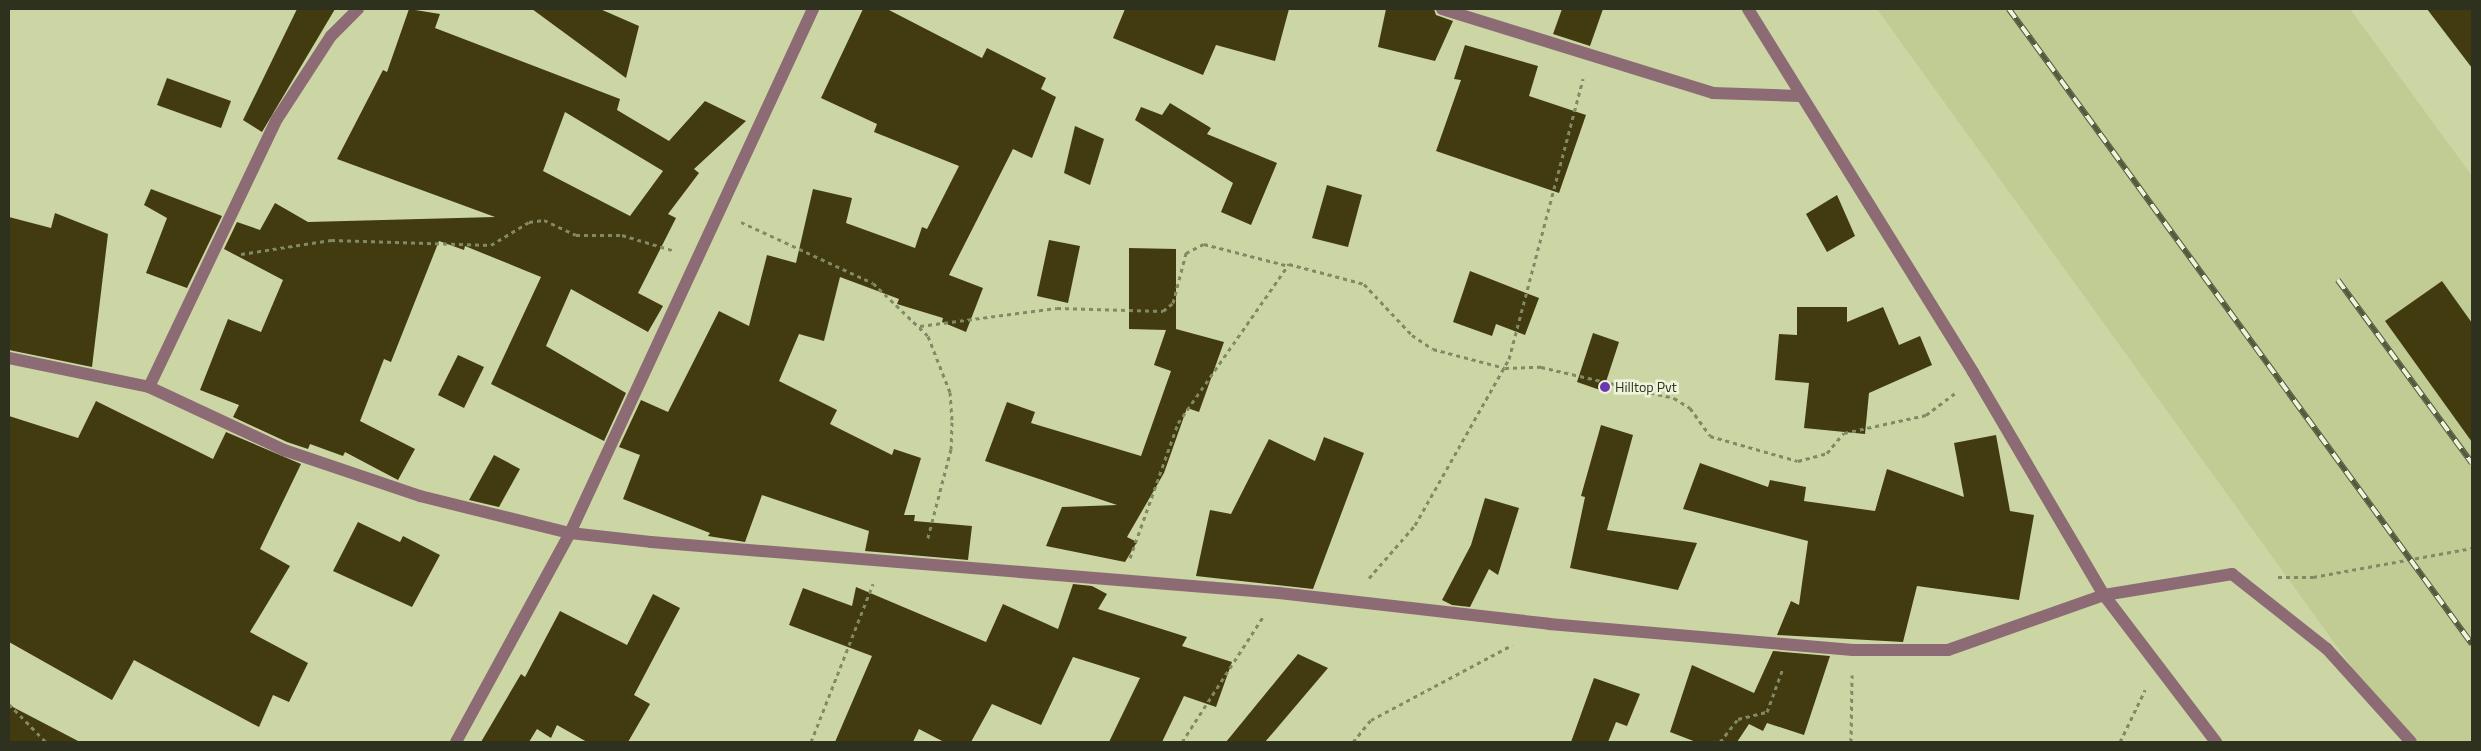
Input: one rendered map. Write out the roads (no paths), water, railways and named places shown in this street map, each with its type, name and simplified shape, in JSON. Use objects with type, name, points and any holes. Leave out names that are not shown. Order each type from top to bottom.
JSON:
[{"type":"street","points":[[149,387],[277,119],[331,36],[358,9]]},
{"type":"street","points":[[456,742],[570,533],[717,211],[814,9]]},
{"type":"street","points":[[1442,9],[1713,93],[1799,96]]},
{"type":"street","points":[[1748,9],[1799,96],[1973,372],[2104,595],[2216,742]]},
{"type":"street","points":[[9,358],[149,387],[284,450],[374,482],[570,533],[1278,593],[1550,624],[1853,650],[1948,650],[2104,595],[2232,574],[2327,649],[2411,742]]},
{"type":"railway","points":[[2009,9],[2472,644]]},
{"type":"railway","points":[[2338,280],[2472,463]]},
{"type":"place","name":"Hilltop Pvt","points":[[1605,387]]}]
